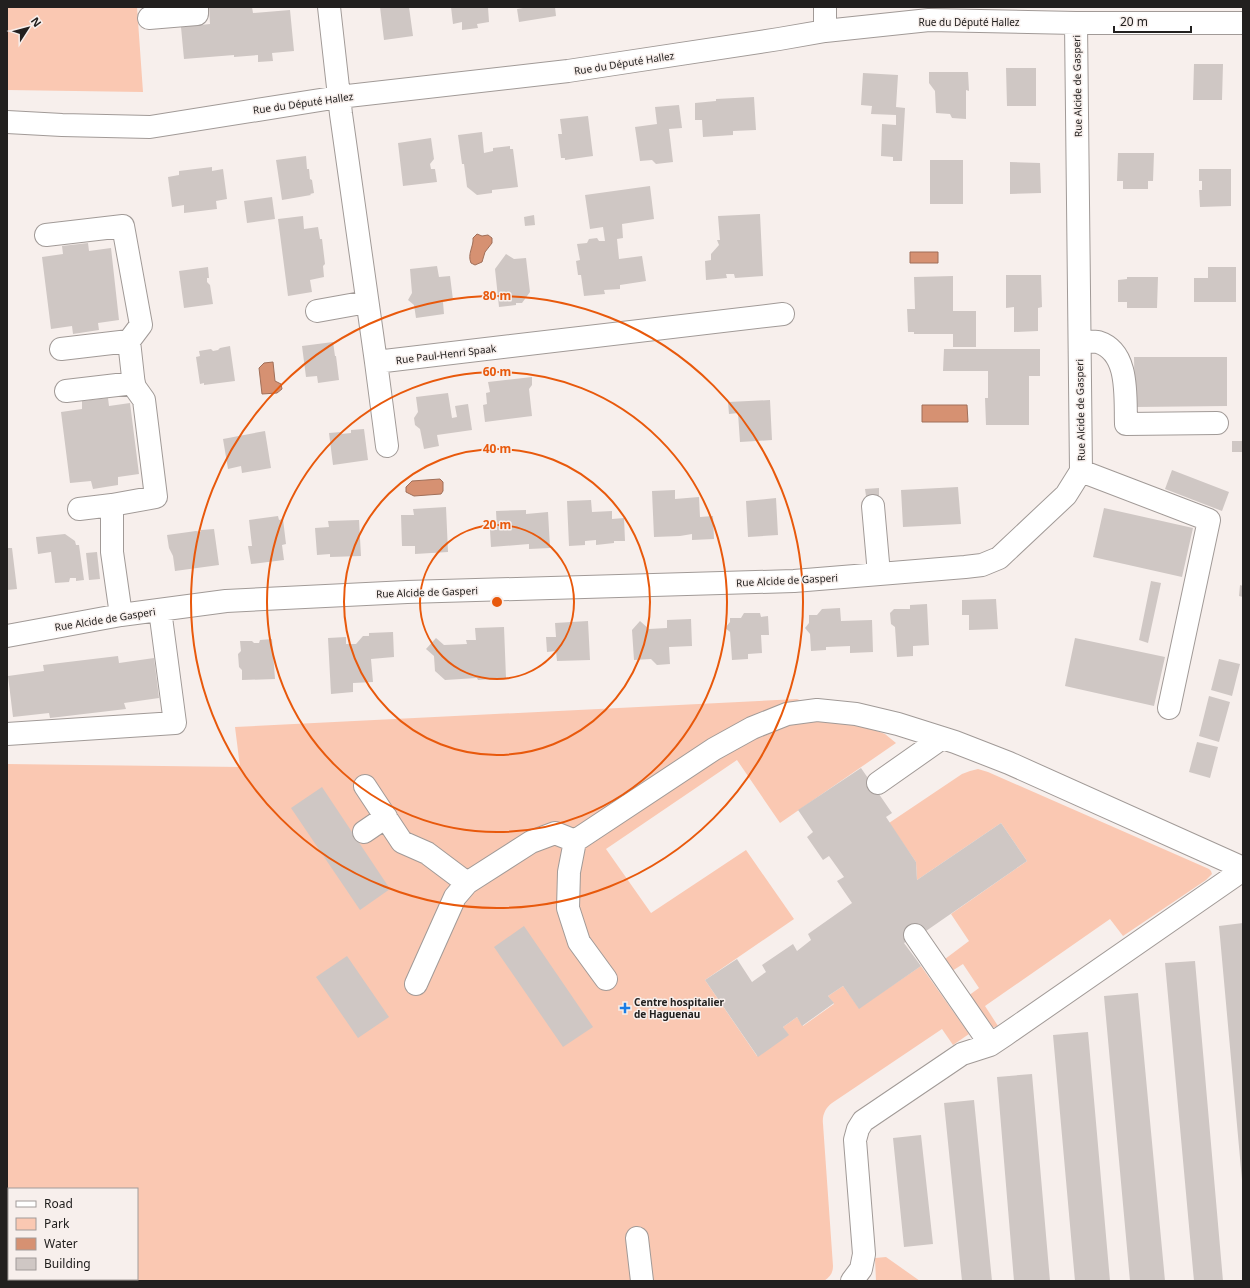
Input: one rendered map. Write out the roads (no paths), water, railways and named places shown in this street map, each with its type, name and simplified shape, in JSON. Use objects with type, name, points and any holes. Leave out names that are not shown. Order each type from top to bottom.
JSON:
[{"type":"street","points":[[149,18],[197,14],[197,7]]},
{"type":"street","points":[[329,7],[339,98],[387,446]]},
{"type":"street","points":[[825,7],[825,31]]},
{"type":"street","name":"Rue du Député Hallez","points":[[7,122],[150,127],[339,98],[568,71],[825,31],[929,20],[1076,23],[1243,23]]},
{"type":"street","name":"Rue Alcide de Gasperi","points":[[7,636],[121,615],[226,601],[407,592],[794,581],[965,568],[982,565],[999,558],[1066,495],[1081,471],[1076,23]]},
{"type":"street","points":[[46,236],[124,226],[141,325],[129,341],[134,386],[144,400],[156,497],[79,509]]},
{"type":"street","points":[[316,311],[367,302]]},
{"type":"street","name":"Rue Paul-Henri Spaak","points":[[376,362],[783,314]]},
{"type":"street","points":[[61,349],[129,341]]},
{"type":"street","points":[[1080,341],[1098,342],[1111,349],[1119,360],[1124,373],[1126,424],[1217,423]]},
{"type":"street","points":[[66,391],[134,383]]},
{"type":"street","points":[[1081,471],[1209,520],[1169,708]]},
{"type":"street","points":[[112,505],[112,552],[121,615]]},
{"type":"street","points":[[873,506],[879,574]]},
{"type":"street","points":[[7,734],[175,723],[160,610]]},
{"type":"street","points":[[606,979],[579,942],[568,908],[570,872],[575,841],[714,749],[752,728],[787,714],[817,710],[856,714],[898,724],[942,738],[1008,763],[1243,869]]},
{"type":"street","points":[[878,784],[942,738]]},
{"type":"street","points":[[365,786],[402,842],[427,853],[467,883]]},
{"type":"street","points":[[364,832],[386,817]]},
{"type":"street","points":[[416,984],[455,897],[467,883],[531,842],[555,833],[575,841]]},
{"type":"street","points":[[852,1281],[861,1269],[864,1254],[855,1140],[858,1129],[863,1121],[962,1054],[990,1045],[1243,869]]},
{"type":"street","points":[[915,935],[984,1034]]},
{"type":"street","points":[[637,1238],[642,1281]]},
{"type":"water","points":[[477,234],[482,236],[488,235],[492,238],[492,243],[485,252],[482,262],[475,265],[471,263],[470,253],[473,238]]},
{"type":"water","points":[[910,252],[938,252],[938,263],[910,263]]},
{"type":"water","points":[[273,362],[275,381],[281,384],[282,389],[277,393],[262,394],[259,368],[264,363]]},
{"type":"water","points":[[922,405],[967,405],[968,422],[922,422]]},
{"type":"water","points":[[440,479],[443,482],[443,491],[441,494],[414,496],[406,492],[406,487],[412,481]]},
{"type":"place","name":"Centre hospitalier de Haguenau","points":[[625,1008]]}]
